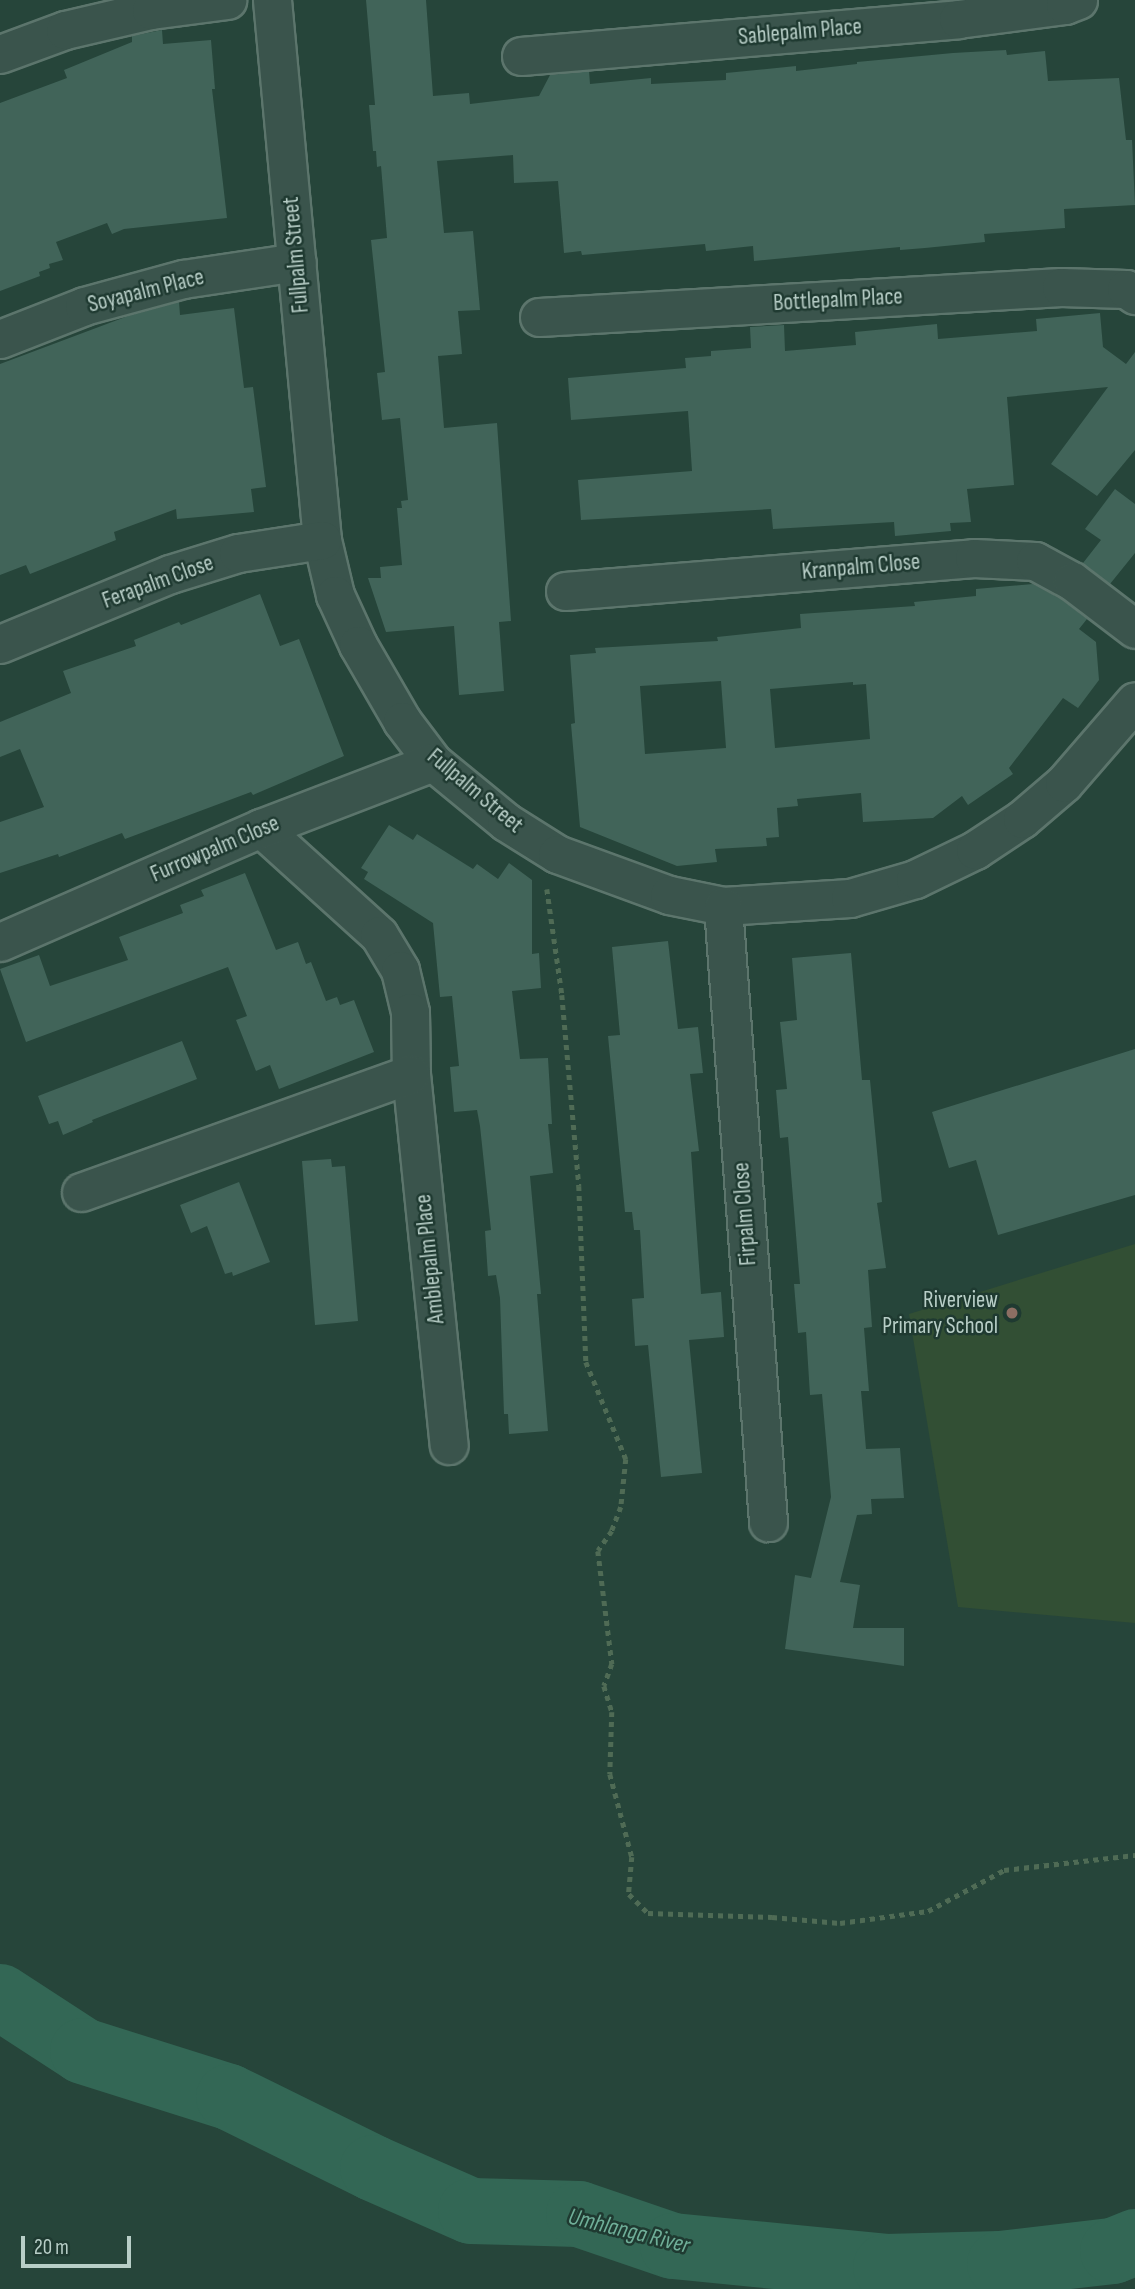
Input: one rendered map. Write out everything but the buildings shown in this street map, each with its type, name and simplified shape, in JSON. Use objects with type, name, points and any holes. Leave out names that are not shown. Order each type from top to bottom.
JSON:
[{"type":"street","points":[[0,54],[65,30],[151,10],[227,0]]},
{"type":"street","name":"Fullpalm Street","points":[[272,0],[321,540],[335,595],[358,645],[402,721],[433,762],[506,822],[557,854],[669,895],[723,906],[850,898],[915,879],[975,850],[1022,819],[1064,783],[1135,701]]},
{"type":"street","name":"Sablepalm Place","points":[[521,56],[958,19],[1065,5],[1078,0]]},
{"type":"street","name":"Soyapalm Place","points":[[0,339],[84,306],[183,279],[297,262]]},
{"type":"street","name":"Bottlepalm Place","points":[[539,317],[1061,287],[1126,289],[1135,295]]},
{"type":"street","name":"Ferapalm Close","points":[[0,644],[170,574],[238,553],[321,540]]},
{"type":"street","name":"Kranpalm Close","points":[[565,591],[974,558],[1035,561],[1072,581],[1135,629]]},
{"type":"street","name":"Furrowpalm Close","points":[[0,942],[261,828],[433,762]]},
{"type":"street","name":"Amblepalm Place","points":[[261,828],[379,935],[400,970],[410,1012],[411,1074],[449,1445]]},
{"type":"street","name":"Firpalm Close","points":[[723,906],[768,1522]]},
{"type":"street","points":[[81,1192],[411,1074]]},
{"type":"path","points":[[541,843],[562,995],[575,1147],[586,1362],[626,1459],[621,1507],[612,1531],[598,1551],[612,1664],[604,1686],[612,1712],[610,1774],[632,1857],[629,1894],[648,1913],[772,1917],[840,1923],[928,1911],[1004,1870],[1135,1855]]},
{"type":"green space","points":[[1135,1244],[1135,1623],[958,1607],[909,1314]]},
{"type":"waterway","name":"Umhlanga River","points":[[0,1997],[83,2051],[229,2097],[373,2168],[471,2211],[579,2214],[673,2246],[886,2267],[1000,2264],[1113,2251],[1135,2242]]},
{"type":"waterway","points":[[1011,2263],[1058,2289]]},
{"type":"place","name":"Riverview Primary School","points":[[1012,1313]]}]
